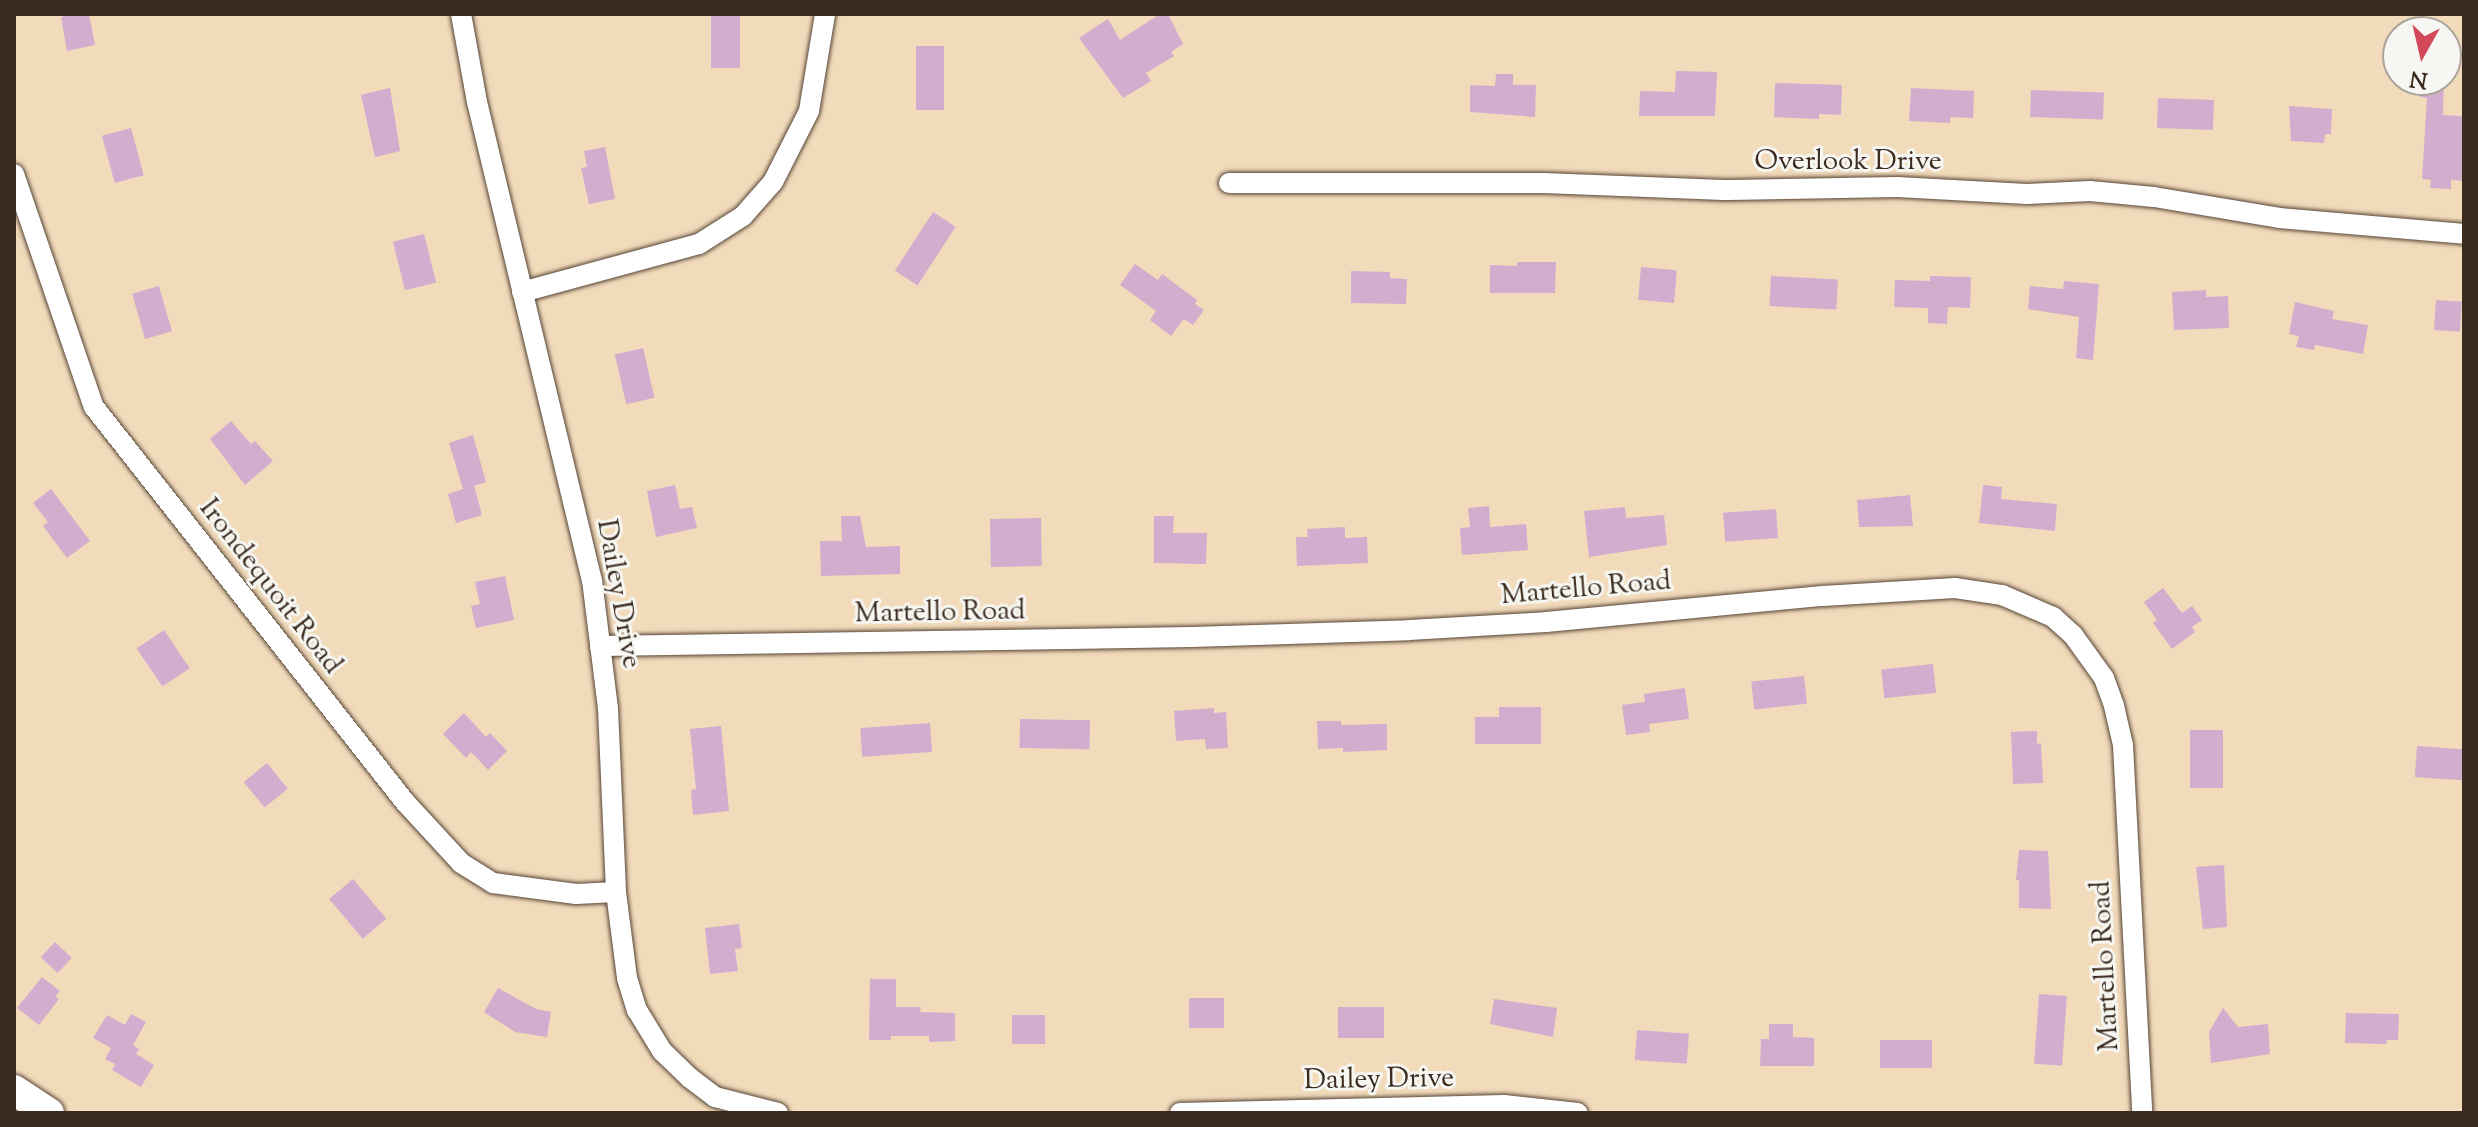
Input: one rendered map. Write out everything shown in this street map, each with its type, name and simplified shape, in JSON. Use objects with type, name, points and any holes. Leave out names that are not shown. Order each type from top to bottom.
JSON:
[{"type":"main road","points":[[14,1090],[49,1113]]},
{"type":"street","name":"Dailey Drive","points":[[461,14],[477,102],[592,580],[608,708],[616,892],[627,978],[637,1010],[662,1051],[715,1097],[778,1113]]},
{"type":"street","points":[[522,292],[699,244],[743,216],[773,182],[809,111],[825,14]]},
{"type":"street","name":"Irondequoit Road","points":[[14,174],[94,407],[405,802],[461,863],[493,883],[576,894],[616,892]]},
{"type":"street","name":"Overlook Drive","points":[[1229,183],[1543,183],[1724,190],[1897,187],[2027,194],[2090,191],[2167,199],[2279,218],[2464,234]]},
{"type":"street","name":"Martello Road","points":[[600,646],[1176,638],[1378,631],[1546,622],[1823,596],[1955,588],[2002,595],[2053,617],[2073,635],[2104,678],[2114,706],[2123,745],[2142,1113]]},
{"type":"street","name":"Dailey Drive","points":[[1180,1113],[1504,1105],[1578,1113]]},
{"type":"building","points":[[67,14],[89,14],[95,45],[67,51],[61,18]]},
{"type":"building","points":[[711,14],[740,14],[740,68],[711,68]]},
{"type":"building","points":[[1160,14],[1168,14],[1183,44],[1171,52],[1174,56],[1146,73],[1151,81],[1123,98],[1079,38],[1108,19],[1120,40]]},
{"type":"building","points":[[916,46],[944,46],[944,110],[916,110]]},
{"type":"building","points":[[1676,71],[1717,72],[1715,116],[1639,116],[1640,91],[1675,92]]},
{"type":"building","points":[[1496,74],[1513,74],[1513,85],[1536,85],[1535,117],[1470,112],[1470,85],[1495,86]]},
{"type":"building","points":[[1775,83],[1842,85],[1841,115],[1819,114],[1819,119],[1774,117]]},
{"type":"building","points":[[390,88],[400,151],[375,157],[361,95]]},
{"type":"building","points":[[1911,88],[1974,91],[1973,118],[1950,117],[1950,123],[1909,121]]},
{"type":"building","points":[[2031,90],[2104,93],[2103,120],[2030,117]]},
{"type":"building","points":[[2444,96],[2443,115],[2464,116],[2464,181],[2451,180],[2451,189],[2430,188],[2431,180],[2422,179],[2427,98],[2420,97]]},
{"type":"building","points":[[2158,98],[2214,100],[2213,130],[2157,128]]},
{"type":"building","points":[[2289,106],[2332,109],[2331,134],[2325,134],[2324,143],[2291,141]]},
{"type":"building","points":[[131,128],[144,175],[115,183],[102,136]]},
{"type":"building","points":[[605,147],[615,199],[589,204],[581,168],[587,167],[584,151]]},
{"type":"building","points":[[933,212],[956,227],[918,285],[895,271]]},
{"type":"building","points":[[424,234],[436,283],[405,290],[393,242]]},
{"type":"building","points":[[1517,262],[1556,262],[1555,293],[1490,293],[1490,265],[1517,266]]},
{"type":"building","points":[[1135,264],[1158,280],[1162,274],[1197,300],[1195,304],[1204,310],[1193,325],[1184,319],[1171,336],[1150,320],[1156,311],[1120,285]]},
{"type":"building","points":[[1641,267],[1677,270],[1674,303],[1638,300]]},
{"type":"building","points":[[1351,271],[1390,272],[1390,278],[1407,279],[1406,304],[1351,303]]},
{"type":"building","points":[[1771,276],[1838,280],[1836,309],[1769,306]]},
{"type":"building","points":[[1930,276],[1971,277],[1970,308],[1948,307],[1947,324],[1928,323],[1928,308],[1894,307],[1895,280],[1930,281]]},
{"type":"building","points":[[2064,281],[2099,284],[2093,360],[2076,358],[2079,317],[2028,309],[2030,286],[2063,289]]},
{"type":"building","points":[[159,286],[172,331],[145,339],[132,294]]},
{"type":"building","points":[[2206,290],[2206,297],[2228,296],[2229,328],[2174,330],[2172,292]]},
{"type":"building","points":[[2436,300],[2462,302],[2460,332],[2434,330]]},
{"type":"building","points":[[2295,302],[2334,311],[2332,319],[2368,325],[2363,354],[2315,345],[2314,350],[2296,347],[2299,336],[2289,334]]},
{"type":"building","points":[[643,348],[654,398],[626,404],[615,355]]},
{"type":"building","points":[[231,421],[251,444],[255,441],[273,461],[245,485],[210,439]]},
{"type":"building","points":[[473,435],[486,482],[474,486],[482,515],[456,523],[448,494],[463,489],[449,443]]},
{"type":"building","points":[[675,485],[680,509],[692,507],[697,528],[656,537],[647,491]]},
{"type":"building","points":[[1983,485],[2002,487],[2001,499],[2057,504],[2055,531],[1979,523]]},
{"type":"building","points":[[51,489],[90,541],[67,558],[43,526],[48,522],[33,503]]},
{"type":"building","points":[[1910,495],[1913,526],[1859,527],[1857,500]]},
{"type":"building","points":[[1489,506],[1490,527],[1526,524],[1528,550],[1462,555],[1460,528],[1470,527],[1468,508]]},
{"type":"building","points":[[1625,507],[1626,518],[1664,515],[1667,545],[1589,557],[1584,511]]},
{"type":"building","points":[[1776,509],[1778,538],[1725,542],[1723,513]]},
{"type":"building","points":[[841,516],[860,516],[866,547],[900,546],[900,574],[821,576],[820,541],[842,541]]},
{"type":"building","points":[[1154,516],[1174,516],[1173,533],[1207,533],[1206,564],[1154,563]]},
{"type":"building","points":[[1041,518],[1042,566],[991,567],[990,519]]},
{"type":"building","points":[[1345,527],[1345,538],[1367,537],[1368,563],[1297,566],[1296,537],[1308,537],[1307,529]]},
{"type":"building","points":[[505,576],[514,620],[476,628],[471,606],[480,604],[475,582]]},
{"type":"building","points":[[2163,588],[2182,613],[2192,606],[2202,620],[2192,627],[2195,632],[2172,649],[2153,623],[2157,620],[2144,602]]},
{"type":"building","points":[[164,630],[190,668],[162,687],[137,648]]},
{"type":"building","points":[[1933,664],[1936,693],[1884,698],[1881,669]]},
{"type":"building","points":[[1804,676],[1807,704],[1754,709],[1751,682]]},
{"type":"building","points":[[1685,688],[1689,719],[1649,724],[1650,732],[1626,735],[1622,705],[1645,702],[1644,694]]},
{"type":"building","points":[[1499,707],[1541,707],[1541,744],[1475,744],[1475,717],[1499,717]]},
{"type":"building","points":[[1214,708],[1214,713],[1226,712],[1228,748],[1206,749],[1205,739],[1176,741],[1174,711]]},
{"type":"building","points":[[464,713],[486,737],[490,733],[507,751],[488,770],[471,752],[466,758],[443,734]]},
{"type":"building","points":[[1020,719],[1090,720],[1089,749],[1019,748]]},
{"type":"building","points":[[1317,721],[1341,721],[1341,725],[1387,724],[1387,750],[1343,752],[1343,748],[1318,749]]},
{"type":"building","points":[[930,723],[932,752],[862,757],[860,728]]},
{"type":"building","points":[[721,726],[729,811],[693,815],[691,790],[696,789],[690,729]]},
{"type":"building","points":[[2190,730],[2223,730],[2223,788],[2190,788]]},
{"type":"building","points":[[2037,731],[2037,744],[2041,743],[2043,783],[2013,784],[2011,732]]},
{"type":"building","points":[[2417,746],[2464,749],[2462,780],[2415,777]]},
{"type":"building","points":[[267,763],[288,789],[264,808],[244,782]]},
{"type":"building","points":[[2019,850],[2048,851],[2051,909],[2019,908],[2019,880],[2016,880]]},
{"type":"building","points":[[2224,865],[2227,927],[2203,929],[2196,867]]},
{"type":"building","points":[[353,879],[386,919],[363,939],[329,899]]},
{"type":"building","points":[[739,924],[742,948],[735,949],[738,971],[710,974],[705,928]]},
{"type":"building","points":[[55,942],[72,958],[57,973],[41,957]]},
{"type":"building","points":[[42,977],[60,991],[55,997],[59,999],[39,1025],[17,1008]]},
{"type":"building","points":[[870,979],[896,979],[896,1007],[921,1007],[920,1012],[955,1013],[955,1041],[929,1042],[929,1036],[891,1036],[891,1040],[869,1040]]},
{"type":"building","points":[[498,988],[536,1009],[551,1012],[547,1037],[515,1032],[484,1012]]},
{"type":"building","points":[[2039,994],[2067,996],[2062,1066],[2034,1064]]},
{"type":"building","points":[[1189,998],[1224,998],[1224,1028],[1189,1028]]},
{"type":"building","points":[[1494,999],[1557,1008],[1553,1037],[1490,1024]]},
{"type":"building","points":[[1338,1007],[1384,1007],[1384,1038],[1338,1038]]},
{"type":"building","points":[[2223,1008],[2238,1027],[2268,1024],[2270,1054],[2211,1063],[2209,1032]]},
{"type":"building","points":[[2346,1013],[2399,1014],[2398,1040],[2387,1040],[2386,1044],[2345,1043]]},
{"type":"building","points":[[131,1014],[146,1022],[133,1045],[139,1049],[136,1054],[154,1065],[141,1087],[112,1070],[115,1064],[105,1059],[111,1048],[93,1038],[107,1015],[125,1025]]},
{"type":"building","points":[[1012,1015],[1045,1015],[1045,1044],[1012,1044]]},
{"type":"building","points":[[1769,1024],[1793,1024],[1793,1037],[1814,1038],[1814,1066],[1760,1066],[1761,1039],[1769,1039]]},
{"type":"building","points":[[1637,1030],[1689,1034],[1687,1064],[1635,1060]]},
{"type":"building","points":[[1880,1040],[1932,1040],[1932,1068],[1880,1068]]}]
